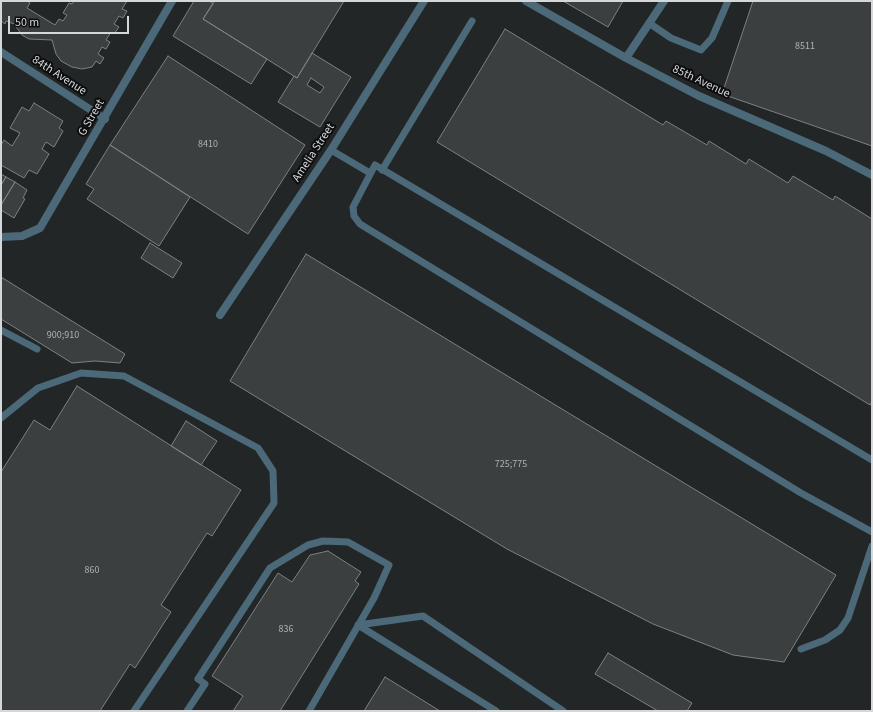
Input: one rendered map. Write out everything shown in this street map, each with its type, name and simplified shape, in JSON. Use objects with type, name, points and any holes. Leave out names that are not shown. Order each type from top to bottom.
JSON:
[{"type":"street","name":"G Street","points":[[1,237],[22,236],[40,228],[105,119],[172,1]]},
{"type":"street","name":"Amelia Street","points":[[220,315],[331,150],[424,1]]},
{"type":"street","name":"85th Avenue","points":[[526,1],[626,58],[699,96],[826,151],[872,175]]},
{"type":"street","points":[[626,58],[664,1]]},
{"type":"street","name":"84th Avenue","points":[[1,52],[105,119]]},
{"type":"lane","points":[[649,23],[671,38],[701,50],[712,38],[728,1]]},
{"type":"lane","points":[[382,170],[472,21]]},
{"type":"lane","points":[[331,150],[370,173]]},
{"type":"lane","points":[[872,460],[375,165],[370,173],[354,207],[354,216],[360,224],[801,493],[872,532]]},
{"type":"lane","points":[[1,330],[37,349]]},
{"type":"lane","points":[[1,418],[38,388],[81,373],[124,376],[258,448],[273,471],[274,503],[134,711]]},
{"type":"lane","points":[[187,711],[205,684],[198,678],[270,568],[308,545],[323,540],[348,542],[389,565],[374,598],[309,711]]},
{"type":"lane","points":[[801,649],[825,640],[840,630],[848,618],[872,546]]},
{"type":"lane","points":[[358,625],[423,616],[563,711]]},
{"type":"lane","points":[[358,625],[496,711]]},
{"type":"building","points":[[1,1],[27,1],[30,3],[27,8],[55,25],[59,19],[63,21],[67,15],[63,13],[69,3],[72,4],[74,1],[127,1],[122,9],[127,11],[123,18],[119,16],[114,24],[119,27],[114,34],[111,32],[106,40],[110,42],[106,49],[102,47],[98,54],[104,58],[100,64],[96,61],[92,67],[82,69],[72,67],[61,61],[56,54],[52,40],[29,39],[22,35],[14,24],[6,21],[5,24],[1,21]]},
{"type":"building","points":[[194,1],[209,1],[213,3],[203,19],[267,59],[251,84],[173,36]]},
{"type":"building","points":[[215,1],[344,1],[297,78],[203,19]]},
{"type":"building","points":[[563,1],[623,1],[608,27]]},
{"type":"building","points":[[753,1],[872,1],[872,146],[722,94]]},
{"type":"building","points":[[505,29],[663,125],[666,121],[707,145],[709,141],[746,164],[749,159],[788,183],[793,176],[833,200],[835,196],[872,219],[872,401],[870,405],[437,142]]},
{"type":"building","points":[[312,53],[351,77],[320,127],[278,102],[294,76],[297,78]],"holes":[[[311,78],[324,87],[320,93],[307,85]]]},
{"type":"building","points":[[168,56],[305,145],[248,234],[110,145]]},
{"type":"building","points":[[34,103],[63,121],[59,128],[63,131],[54,147],[46,142],[42,149],[49,154],[37,174],[29,170],[24,178],[1,165],[1,145],[4,140],[12,146],[20,133],[10,128],[22,107],[29,111]]},
{"type":"building","points":[[110,145],[190,197],[159,246],[87,199],[94,189],[86,184]]},
{"type":"building","points":[[1,174],[6,177],[1,185]]},
{"type":"building","points":[[6,177],[15,182],[1,205],[1,185]]},
{"type":"building","points":[[15,182],[27,190],[23,198],[25,199],[14,218],[1,210],[1,205]]},
{"type":"building","points":[[150,243],[182,263],[173,278],[141,258]]},
{"type":"building","points":[[306,254],[836,575],[784,662],[733,655],[653,624],[507,549],[230,381]]},
{"type":"building","points":[[1,277],[125,354],[120,363],[95,361],[72,363],[1,319]]},
{"type":"building","points":[[77,386],[241,490],[212,536],[207,533],[161,605],[171,612],[135,668],[130,664],[100,711],[1,711],[1,472],[34,420],[50,430]]},
{"type":"building","points":[[186,421],[217,441],[201,465],[171,446]]},
{"type":"building","points":[[328,551],[361,572],[355,581],[359,584],[280,711],[233,711],[243,696],[212,676],[278,573],[292,582],[310,555]]},
{"type":"building","points":[[608,653],[692,703],[687,711],[658,711],[595,674]]},
{"type":"building","points":[[385,677],[440,711],[364,711]]}]
